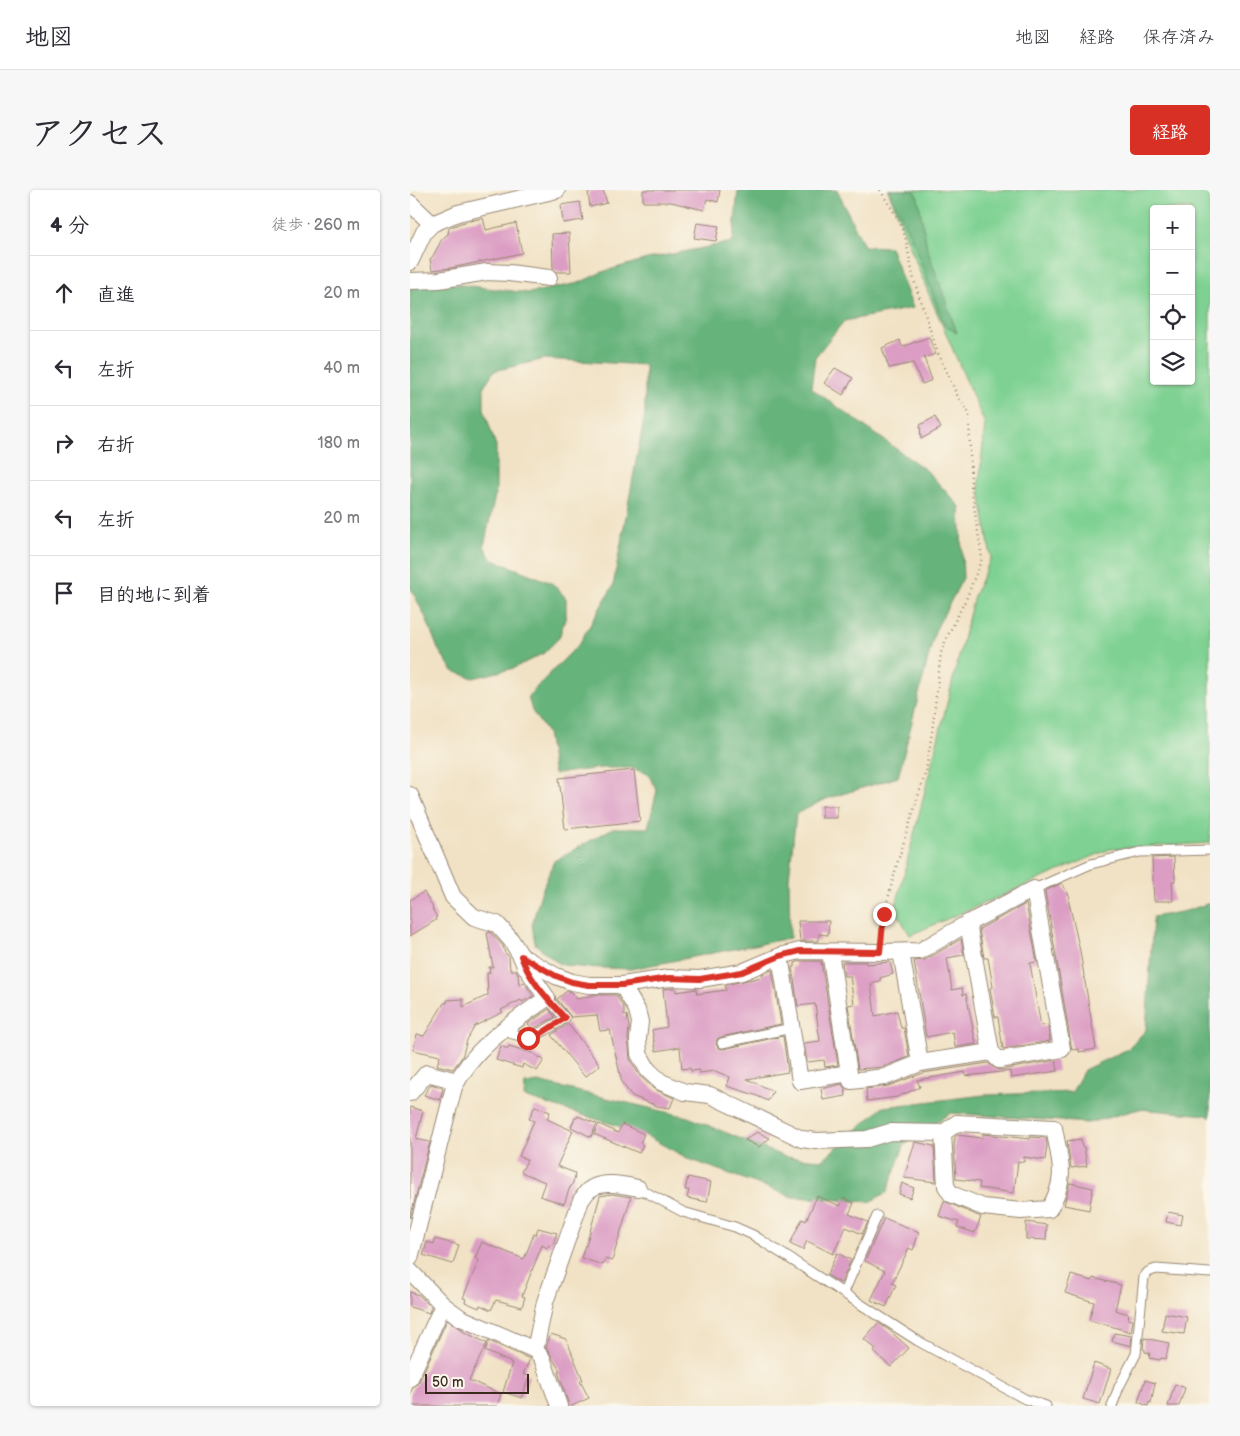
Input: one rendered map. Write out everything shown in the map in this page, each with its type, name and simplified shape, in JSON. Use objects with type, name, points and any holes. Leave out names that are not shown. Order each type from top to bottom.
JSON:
[{"type":"street","points":[[410,262],[424,232],[432,224],[458,213],[556,190]]},
{"type":"street","points":[[410,203],[432,224]]},
{"type":"street","points":[[410,281],[439,280],[487,272],[548,278]]},
{"type":"street","points":[[410,795],[453,897],[474,917],[497,924],[511,940],[525,966],[547,998],[502,1030],[476,1054],[457,1081],[410,1258]]},
{"type":"street","points":[[521,956],[556,976],[572,982],[589,985],[622,985],[669,978],[700,979],[742,972],[780,956],[800,951],[901,952],[920,950],[968,923],[1034,889],[1062,1050],[999,1060],[991,1052],[968,923]]},
{"type":"street","points":[[830,952],[851,1081],[885,1077],[920,1062],[991,1052]]},
{"type":"street","points":[[901,952],[920,1062]]},
{"type":"street","points":[[780,956],[800,1081],[849,1073]]},
{"type":"street","points":[[622,985],[637,1010],[640,1022],[639,1054],[648,1070],[662,1082],[685,1092],[710,1096],[802,1139],[816,1141],[867,1139],[890,1132],[943,1133],[957,1123],[1054,1128],[1062,1176],[1058,1194],[1049,1209],[1021,1211],[983,1206],[951,1194],[946,1186],[943,1133]]},
{"type":"street","points":[[410,1093],[427,1073],[457,1081]]},
{"type":"street","points":[[535,1350],[545,1302],[581,1200],[589,1190],[600,1185],[621,1184],[638,1188]]},
{"type":"street","points":[[410,1271],[443,1305],[461,1318],[518,1341],[535,1350],[542,1358],[559,1406]]},
{"type":"street","points":[[412,1368],[443,1305]]},
{"type":"lane","points":[[1034,889],[1091,864],[1140,852],[1210,850]]},
{"type":"lane","points":[[502,1030],[515,1036],[528,1038],[539,1035],[565,1018],[547,998]]},
{"type":"lane","points":[[722,1043],[792,1028]]},
{"type":"lane","points":[[638,1188],[683,1212],[735,1227],[753,1235],[918,1341],[1023,1402],[1046,1406]]},
{"type":"lane","points":[[844,1292],[877,1216]]},
{"type":"lane","points":[[1112,1406],[1119,1387],[1136,1354],[1144,1277],[1148,1272],[1156,1269],[1210,1273]]},
{"type":"path","points":[[880,190],[900,220],[914,280],[937,351],[958,397],[969,413],[971,486],[982,558],[967,597],[941,653],[926,771],[897,864],[884,914],[880,952]]},
{"type":"green space","points":[[738,190],[837,190],[864,246],[890,247],[913,308],[844,321],[815,357],[811,388],[926,470],[960,507],[963,578],[935,631],[898,777],[826,799],[796,814],[789,878],[790,938],[631,969],[578,967],[559,964],[535,944],[532,924],[541,893],[554,861],[613,828],[648,828],[657,790],[648,774],[631,768],[601,768],[554,774],[547,733],[532,711],[528,696],[579,644],[613,586],[645,413],[645,365],[545,359],[494,371],[484,386],[484,409],[496,446],[496,491],[484,546],[491,559],[552,583],[566,598],[566,616],[559,638],[544,653],[514,668],[473,678],[453,671],[438,649],[426,618],[410,587],[410,281],[419,280],[529,293],[579,283],[602,272],[647,259],[733,242]]},
{"type":"green space","points":[[888,190],[1210,190],[1210,843],[1110,849],[910,935],[895,910],[974,596],[991,558],[979,484],[985,424],[925,285]]},
{"type":"green space","points":[[889,190],[914,190],[918,198],[927,248],[957,333],[944,325],[913,242]]},
{"type":"green space","points":[[1210,903],[1210,1118],[1207,1115],[1139,1109],[1088,1123],[950,1113],[905,1143],[887,1192],[870,1202],[793,1197],[689,1159],[641,1133],[524,1097],[525,1084],[538,1082],[688,1117],[785,1157],[822,1160],[883,1107],[984,1095],[1072,1092],[1084,1070],[1128,1049],[1146,1030],[1153,917],[1186,911]]},
{"type":"building","points":[[603,190],[607,203],[590,207],[588,192]]},
{"type":"building","points":[[643,190],[720,190],[718,202],[707,199],[704,210],[671,202],[643,202]]},
{"type":"building","points":[[580,202],[583,220],[563,223],[561,205]]},
{"type":"building","points":[[483,218],[486,230],[516,223],[522,253],[451,268],[432,270],[430,259],[442,239],[448,234],[449,228]]},
{"type":"building","points":[[697,223],[719,226],[716,241],[694,238]]},
{"type":"building","points":[[569,233],[571,272],[557,272],[553,269],[552,234]]},
{"type":"building","points":[[929,337],[935,354],[924,358],[932,380],[922,384],[913,363],[889,368],[882,348],[900,340],[902,347]]},
{"type":"building","points":[[835,368],[853,378],[843,395],[824,383]]},
{"type":"building","points":[[935,417],[941,428],[921,439],[920,425]]},
{"type":"building","points":[[634,770],[640,821],[565,829],[559,778]]},
{"type":"building","points":[[822,806],[837,806],[837,818],[822,818]]},
{"type":"building","points":[[1174,857],[1175,881],[1172,881],[1173,901],[1154,901],[1152,858]]},
{"type":"building","points":[[1062,883],[1070,897],[1068,898],[1080,951],[1096,1049],[1079,1052],[1079,1049],[1072,1050],[1045,891]]},
{"type":"building","points":[[424,892],[437,917],[435,918],[436,920],[410,936],[410,900]]},
{"type":"building","points":[[1026,904],[1037,962],[1030,963],[1036,998],[1041,1026],[1048,1025],[1050,1041],[1003,1049],[998,1017],[995,1017],[990,988],[993,987],[988,958],[984,958],[979,929]]},
{"type":"building","points":[[798,921],[829,921],[828,935],[819,934],[819,941],[800,941]]},
{"type":"building","points":[[490,932],[503,946],[505,953],[509,956],[510,970],[516,970],[519,985],[524,982],[533,996],[501,1010],[503,1012],[475,1026],[467,1040],[462,1057],[453,1069],[437,1065],[440,1056],[413,1050],[417,1034],[424,1036],[444,1003],[447,1003],[447,1000],[463,999],[463,1007],[488,995],[487,973],[490,973],[489,967],[493,967],[487,933]]},
{"type":"building","points":[[961,939],[964,955],[947,958],[952,990],[962,988],[963,995],[966,994],[976,1044],[955,1047],[953,1032],[926,1037],[914,961],[925,960]]},
{"type":"building","points":[[801,961],[821,961],[838,1065],[825,1067],[824,1060],[807,1062],[804,1043],[820,1041],[815,1004],[798,1006],[792,967],[795,967],[795,963]]},
{"type":"building","points":[[842,962],[866,962],[866,964],[890,962],[893,974],[880,978],[880,981],[871,983],[875,1016],[897,1011],[901,1028],[904,1028],[909,1057],[883,1067],[858,1069],[848,1005],[854,1004],[850,976],[844,976]]},
{"type":"building","points":[[772,970],[781,1024],[721,1037],[717,1039],[716,1044],[718,1048],[723,1049],[783,1036],[788,1072],[747,1079],[773,1091],[768,1101],[727,1086],[730,1077],[715,1071],[699,1073],[699,1070],[682,1069],[680,1047],[656,1051],[652,1030],[667,1027],[663,989],[675,988],[676,992],[696,989],[697,994],[726,990],[725,985],[762,977],[762,974]]},
{"type":"building","points":[[567,991],[571,992],[577,999],[593,995],[616,995],[624,1008],[624,1016],[627,1015],[630,1059],[639,1075],[654,1089],[674,1098],[670,1108],[657,1106],[632,1096],[622,1083],[610,1030],[600,1031],[597,1015],[571,1017],[557,999]]},
{"type":"building","points":[[549,1009],[555,1017],[533,1029],[528,1024]]},
{"type":"building","points":[[568,1024],[600,1065],[585,1077],[551,1035]]},
{"type":"building","points":[[501,1046],[508,1049],[509,1046],[532,1053],[544,1060],[537,1071],[523,1064],[522,1068],[496,1060]]},
{"type":"building","points":[[1056,1060],[1058,1071],[1011,1078],[1010,1071],[966,1076],[965,1072],[917,1080],[920,1087],[897,1097],[867,1101],[866,1089],[888,1086],[923,1073],[988,1063],[1001,1070]]},
{"type":"building","points":[[431,1084],[443,1088],[440,1100],[424,1095]]},
{"type":"building","points":[[842,1084],[846,1096],[823,1100],[821,1089]]},
{"type":"building","points":[[535,1106],[550,1112],[547,1119],[573,1131],[557,1166],[575,1173],[564,1204],[540,1196],[545,1182],[521,1172],[527,1160],[519,1156],[534,1121],[529,1119]]},
{"type":"building","points":[[410,1107],[423,1111],[416,1139],[430,1142],[410,1218]]},
{"type":"building","points":[[578,1116],[597,1124],[591,1137],[571,1127]]},
{"type":"building","points":[[599,1124],[618,1133],[622,1124],[644,1134],[640,1143],[643,1145],[639,1153],[594,1134]]},
{"type":"building","points":[[757,1132],[770,1138],[759,1147],[745,1140]]},
{"type":"building","points":[[983,1134],[1030,1139],[1030,1137],[1046,1138],[1045,1160],[1024,1157],[1024,1162],[1018,1161],[1014,1193],[979,1188],[980,1182],[956,1179],[955,1137],[957,1135],[982,1138]]},
{"type":"building","points":[[1081,1139],[1087,1166],[1071,1168],[1067,1141]]},
{"type":"building","points":[[915,1142],[934,1146],[936,1182],[904,1178]]},
{"type":"building","points":[[688,1177],[711,1182],[707,1202],[687,1198],[689,1190],[685,1190]]},
{"type":"building","points":[[902,1183],[914,1188],[910,1198],[899,1194]]},
{"type":"building","points":[[1070,1183],[1093,1188],[1089,1210],[1064,1205]]},
{"type":"building","points":[[612,1194],[631,1197],[612,1261],[605,1259],[603,1265],[581,1258],[600,1196]]},
{"type":"building","points":[[817,1196],[840,1206],[844,1198],[854,1203],[849,1214],[868,1222],[862,1234],[846,1227],[833,1254],[807,1241],[803,1250],[790,1244],[802,1219],[806,1221]]},
{"type":"building","points":[[944,1201],[981,1217],[975,1233],[957,1227],[959,1222],[939,1216]]},
{"type":"building","points":[[1168,1212],[1183,1215],[1181,1225],[1166,1222]]},
{"type":"building","points":[[884,1218],[919,1232],[913,1250],[909,1248],[892,1283],[896,1285],[886,1307],[871,1300],[885,1271],[865,1261]]},
{"type":"building","points":[[1026,1222],[1047,1225],[1046,1240],[1026,1239]]},
{"type":"building","points":[[538,1228],[557,1233],[552,1246],[549,1245],[547,1248],[542,1245],[522,1296],[525,1297],[522,1307],[496,1300],[491,1310],[480,1305],[479,1308],[465,1302],[466,1299],[463,1298],[479,1260],[475,1258],[482,1242],[524,1259]]},
{"type":"building","points":[[435,1239],[459,1245],[453,1264],[423,1255],[427,1242],[434,1244]]},
{"type":"building","points":[[837,1253],[851,1260],[841,1283],[827,1275]]},
{"type":"building","points":[[1071,1275],[1092,1281],[1093,1278],[1121,1285],[1115,1310],[1129,1314],[1128,1319],[1133,1320],[1131,1332],[1089,1320],[1094,1302],[1065,1293]]},
{"type":"building","points":[[410,1292],[419,1295],[431,1307],[429,1313],[410,1307]]},
{"type":"building","points":[[1165,1313],[1187,1317],[1184,1334],[1162,1331]]},
{"type":"building","points":[[447,1320],[462,1331],[487,1343],[469,1380],[501,1394],[497,1406],[410,1406],[410,1395],[413,1387],[419,1382]]},
{"type":"building","points":[[878,1323],[909,1348],[891,1367],[874,1352],[876,1349],[864,1339]]},
{"type":"building","points":[[1114,1333],[1132,1336],[1131,1346],[1112,1341]]},
{"type":"building","points":[[551,1334],[566,1339],[583,1380],[580,1381],[589,1398],[572,1406],[568,1402],[558,1372],[560,1371],[546,1347]]},
{"type":"building","points":[[1144,1338],[1169,1343],[1166,1359],[1149,1358],[1150,1353],[1145,1352],[1143,1349]]},
{"type":"building","points":[[489,1341],[530,1359],[523,1374],[529,1376],[522,1398],[503,1392],[512,1363],[485,1351]]},
{"type":"building","points":[[1094,1363],[1111,1369],[1100,1404],[1083,1399]]},
{"type":"building","points":[[1145,1380],[1155,1383],[1151,1403],[1149,1402],[1148,1406],[1138,1402]]},
{"type":"building","points":[[1175,1384],[1185,1388],[1179,1406],[1168,1406]]},
{"type":"route","points":[[528,1038],[539,1035],[565,1018],[547,998],[525,966],[521,956],[556,976],[572,982],[589,985],[622,985],[669,978],[700,979],[742,972],[780,956],[800,951],[880,952],[884,914]]}]
